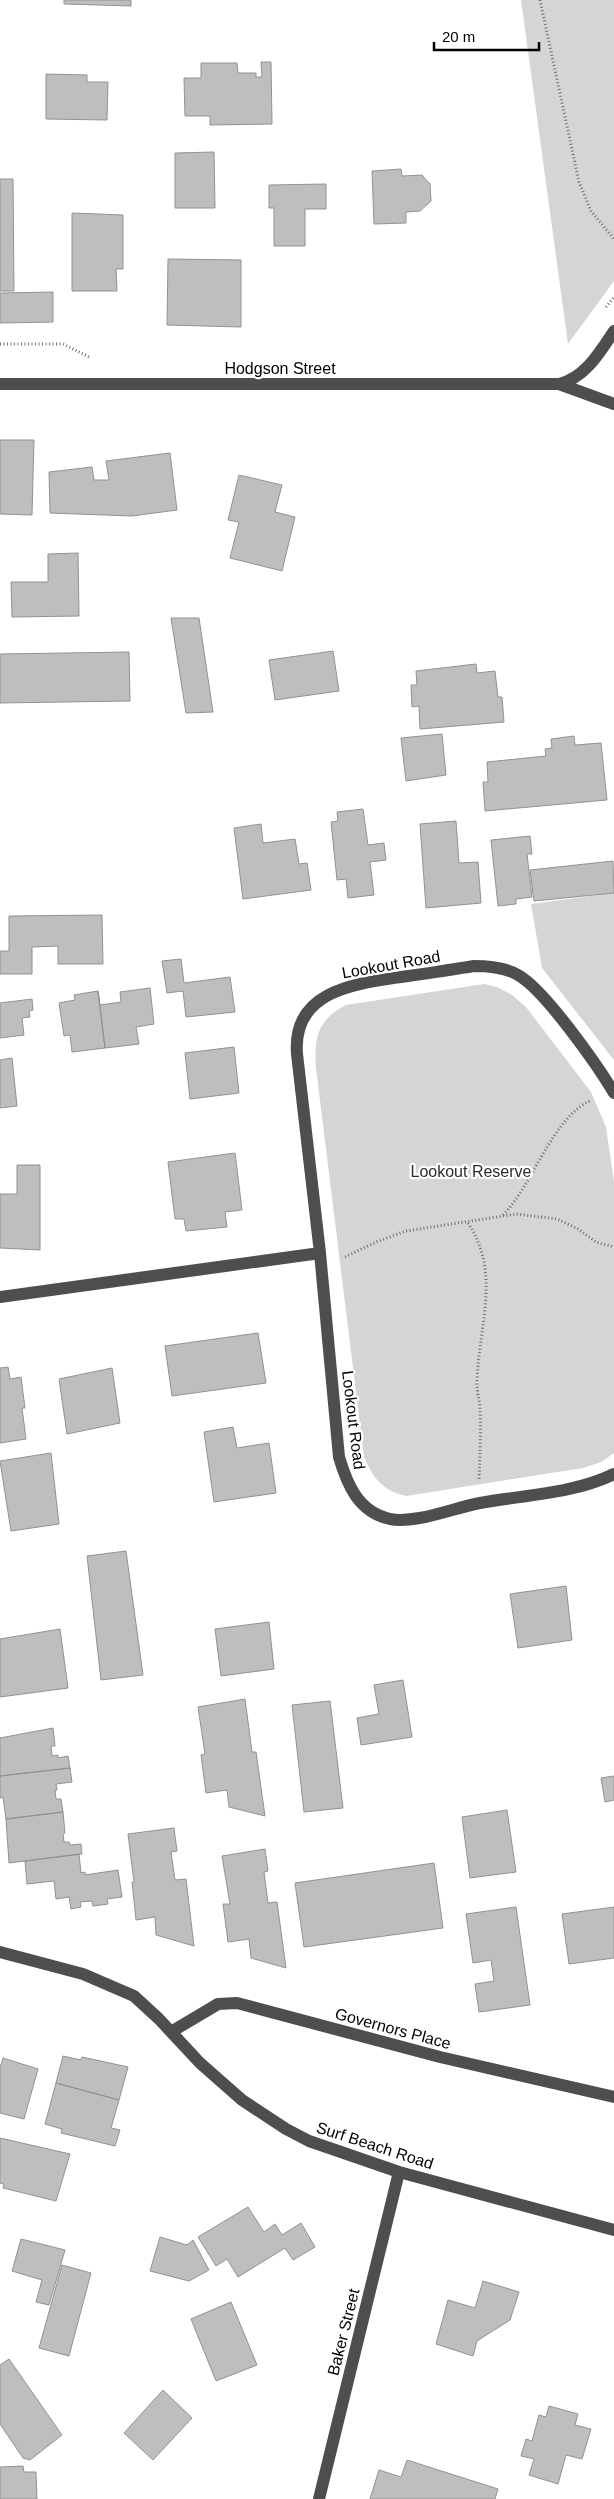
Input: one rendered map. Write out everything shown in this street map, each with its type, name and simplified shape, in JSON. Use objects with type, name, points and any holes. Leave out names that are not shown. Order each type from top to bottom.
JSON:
[{"type":"street","points":[[559,384],[575,378],[588,366],[614,331]]},
{"type":"street","name":"Hodgson Street","points":[[0,384],[559,384]]},
{"type":"street","points":[[559,384],[614,404]]},
{"type":"street","name":"Lookout Road","points":[[612,1090],[567,1026],[528,982],[512,972],[495,967],[474,966],[363,983],[332,992],[309,1011],[300,1025],[296,1042],[320,1259],[339,1457],[346,1482],[358,1501],[373,1512],[389,1519],[406,1520],[479,1503],[579,1486],[614,1474]]},
{"type":"street","points":[[0,1298],[320,1259]]},
{"type":"street","name":"Surf Beach Road","points":[[0,1952],[83,1974],[121,1989],[144,2005],[220,2082],[242,2100],[286,2129],[335,2152],[399,2172],[614,2230]]},
{"type":"street","name":"Governors Place","points":[[171,2032],[218,2004],[238,2003],[440,2057],[614,2096]]},
{"type":"street","name":"Baker Street","points":[[319,2499],[399,2172]]},
{"type":"path","points":[[540,0],[579,182],[596,218],[614,239]]},
{"type":"path","points":[[602,313],[614,298]]},
{"type":"path","points":[[0,344],[63,344],[95,360]]},
{"type":"path","points":[[502,1216],[521,1193],[567,1120],[581,1105],[612,1090]]},
{"type":"path","points":[[320,1259],[350,1255],[398,1234],[446,1223],[468,1223],[502,1216],[531,1214],[557,1219],[578,1229],[596,1242],[614,1247]]},
{"type":"path","points":[[468,1223],[482,1250],[486,1284],[486,1314],[480,1349],[477,1385],[480,1430],[479,1503]]},
{"type":"green space","points":[[521,0],[614,0],[614,281],[568,344]]},
{"type":"green space","points":[[614,893],[614,1060],[542,968],[531,904]]},
{"type":"green space","name":"Lookout Reserve","points":[[484,984],[497,987],[512,995],[526,1007],[591,1092],[606,1127],[614,1182],[614,1453],[601,1462],[583,1468],[406,1496],[385,1487],[375,1477],[364,1457],[316,1068],[317,1039],[323,1024],[336,1011],[346,1005]]},
{"type":"building","points":[[64,0],[131,0],[131,6],[64,4]]},
{"type":"building","points":[[261,62],[271,62],[272,124],[210,125],[210,116],[185,116],[184,78],[201,78],[201,63],[237,63],[238,73],[256,73],[256,77],[262,77]]},
{"type":"building","points":[[46,74],[87,75],[87,82],[108,82],[107,120],[46,119]]},
{"type":"building","points":[[214,152],[215,208],[175,208],[175,153]]},
{"type":"building","points":[[401,169],[402,176],[422,175],[430,184],[431,201],[420,211],[406,212],[406,223],[374,224],[372,171]]},
{"type":"building","points":[[0,179],[13,179],[14,291],[0,291]]},
{"type":"building","points":[[326,184],[326,209],[305,209],[305,246],[274,246],[274,208],[269,208],[269,185]]},
{"type":"building","points":[[72,213],[123,215],[123,269],[116,269],[117,291],[72,291]]},
{"type":"building","points":[[168,259],[241,260],[241,327],[167,325]]},
{"type":"building","points":[[53,292],[53,322],[0,323],[0,293]]},
{"type":"building","points":[[0,440],[34,440],[32,515],[0,514]]},
{"type":"building","points":[[170,453],[177,510],[132,516],[50,513],[49,472],[92,467],[94,480],[109,480],[106,461]]},
{"type":"building","points":[[239,475],[282,485],[275,512],[295,517],[282,571],[230,558],[239,522],[228,520]]},
{"type":"building","points":[[78,553],[79,616],[12,617],[11,582],[48,582],[48,554]]},
{"type":"building","points":[[171,618],[199,618],[213,712],[186,713]]},
{"type":"building","points":[[333,651],[339,691],[275,700],[269,660]]},
{"type":"building","points":[[129,652],[130,701],[0,703],[0,654]]},
{"type":"building","points":[[476,664],[477,673],[495,671],[498,697],[502,697],[504,722],[420,729],[419,706],[412,707],[411,685],[417,685],[416,671]]},
{"type":"building","points":[[442,734],[446,775],[406,781],[401,738]]},
{"type":"building","points":[[574,736],[575,745],[601,743],[607,800],[485,811],[483,782],[488,782],[487,762],[546,756],[545,749],[552,748],[551,739]]},
{"type":"building","points":[[363,809],[368,845],[384,843],[386,860],[370,862],[374,895],[348,898],[346,879],[337,880],[331,822],[338,821],[337,812]]},
{"type":"building","points":[[456,821],[459,863],[478,862],[481,903],[426,908],[420,824]]},
{"type":"building","points":[[261,824],[263,843],[295,839],[299,864],[307,863],[311,890],[243,899],[234,828]]},
{"type":"building","points":[[530,836],[532,854],[527,854],[532,897],[516,899],[516,904],[498,906],[491,840]]},
{"type":"building","points":[[613,861],[614,893],[534,901],[530,870]]},
{"type":"building","points":[[102,915],[103,964],[58,964],[58,946],[32,947],[32,974],[0,974],[0,951],[9,951],[9,916]]},
{"type":"building","points":[[181,959],[184,983],[230,977],[235,1012],[186,1017],[183,991],[167,993],[162,961]]},
{"type":"building","points":[[150,988],[154,1024],[136,1027],[139,1044],[105,1048],[98,991],[100,1005],[121,1002],[120,992]]},
{"type":"building","points":[[98,991],[105,1048],[72,1052],[70,1035],[64,1036],[59,1003],[75,1000],[74,995]]},
{"type":"building","points":[[32,999],[33,1010],[29,1011],[30,1017],[22,1018],[24,1035],[0,1038],[0,1003]]},
{"type":"building","points":[[234,1047],[239,1093],[190,1099],[185,1053]]},
{"type":"building","points":[[12,1058],[17,1106],[0,1108],[0,1060]]},
{"type":"building","points":[[235,1153],[242,1210],[225,1212],[227,1227],[186,1231],[184,1219],[175,1219],[168,1162]]},
{"type":"building","points":[[17,1165],[40,1165],[40,1250],[0,1248],[0,1194],[17,1194]]},
{"type":"building","points":[[258,1333],[266,1383],[172,1396],[165,1346]]},
{"type":"building","points":[[8,1367],[10,1379],[21,1377],[26,1439],[0,1443],[0,1368]]},
{"type":"building","points":[[112,1368],[120,1423],[67,1434],[59,1379]]},
{"type":"building","points":[[233,1427],[237,1448],[269,1443],[276,1493],[214,1502],[204,1432]]},
{"type":"building","points":[[51,1453],[59,1524],[11,1531],[0,1461]]},
{"type":"building","points":[[126,1551],[143,1675],[101,1680],[87,1556]]},
{"type":"building","points":[[566,1586],[572,1640],[518,1648],[510,1594]]},
{"type":"building","points":[[269,1622],[274,1669],[221,1676],[215,1629]]},
{"type":"building","points":[[60,1629],[68,1688],[0,1697],[0,1639]]},
{"type":"building","points":[[403,1680],[412,1737],[361,1745],[357,1718],[379,1714],[374,1685]]},
{"type":"building","points":[[245,1699],[252,1752],[256,1752],[265,1816],[229,1807],[227,1790],[206,1793],[201,1755],[205,1754],[198,1707]]},
{"type":"building","points":[[330,1701],[343,1808],[304,1812],[292,1705]]},
{"type":"building","points":[[53,1728],[55,1746],[51,1746],[52,1756],[58,1755],[58,1758],[68,1756],[70,1768],[0,1776],[0,1738]]},
{"type":"building","points":[[70,1768],[72,1782],[56,1784],[57,1790],[55,1790],[56,1799],[61,1799],[63,1812],[6,1819],[3,1797],[0,1798],[0,1776]]},
{"type":"building","points":[[614,1776],[614,1800],[605,1802],[601,1778]]},
{"type":"building","points":[[507,1810],[516,1872],[470,1878],[462,1817]]},
{"type":"building","points":[[63,1812],[64,1842],[69,1842],[70,1845],[81,1844],[82,1854],[9,1863],[6,1819]]},
{"type":"building","points":[[174,1828],[177,1851],[171,1852],[175,1880],[186,1879],[194,1946],[156,1935],[155,1917],[136,1920],[132,1882],[134,1882],[128,1834]]},
{"type":"building","points":[[265,1849],[268,1871],[264,1872],[268,1903],[277,1902],[286,1968],[251,1958],[249,1939],[228,1942],[223,1904],[230,1904],[222,1856]]},
{"type":"building","points":[[79,1854],[81,1873],[85,1872],[85,1875],[118,1870],[122,1897],[107,1899],[108,1904],[93,1906],[92,1901],[80,1902],[81,1907],[71,1909],[69,1897],[56,1899],[54,1881],[27,1884],[25,1861]]},
{"type":"building","points":[[434,1863],[443,1928],[304,1947],[295,1883]]},
{"type":"building","points":[[516,1907],[530,2005],[479,2012],[475,1984],[494,1981],[491,1960],[473,1963],[466,1914]]},
{"type":"building","points":[[614,1907],[614,1958],[569,1964],[562,1914]]},
{"type":"building","points":[[63,2056],[81,2060],[82,2057],[128,2067],[119,2100],[56,2083]]},
{"type":"building","points":[[3,2058],[38,2069],[24,2119],[0,2113],[0,2068]]},
{"type":"building","points":[[56,2083],[119,2100],[111,2128],[120,2130],[115,2146],[61,2133],[62,2129],[45,2124]]},
{"type":"building","points":[[0,2138],[70,2154],[56,2201],[3,2188],[4,2184],[0,2183]]},
{"type":"building","points":[[248,2207],[264,2232],[275,2224],[282,2235],[301,2223],[315,2247],[293,2260],[285,2248],[238,2277],[227,2259],[216,2266],[198,2237]]},
{"type":"building","points":[[160,2237],[187,2245],[193,2240],[209,2270],[189,2281],[150,2271]]},
{"type":"building","points":[[21,2239],[65,2250],[49,2305],[36,2302],[42,2280],[12,2271]]},
{"type":"building","points":[[62,2265],[91,2273],[69,2356],[39,2348]]},
{"type":"building","points":[[483,2281],[519,2292],[510,2320],[477,2341],[473,2356],[436,2344],[448,2300],[475,2308]]},
{"type":"building","points":[[231,2302],[257,2365],[216,2381],[191,2319]]},
{"type":"building","points":[[9,2359],[62,2435],[30,2460],[23,2458],[0,2424],[0,2365]]},
{"type":"building","points":[[163,2390],[192,2418],[153,2460],[124,2433]]},
{"type":"building","points":[[549,2406],[578,2414],[575,2425],[591,2429],[582,2459],[566,2455],[558,2484],[529,2475],[534,2459],[521,2456],[526,2439],[532,2441],[539,2415],[546,2417]]},
{"type":"building","points":[[407,2460],[498,2489],[495,2499],[370,2499],[379,2470],[401,2477]]},
{"type":"building","points":[[23,2466],[24,2472],[36,2472],[37,2499],[0,2499],[0,2467]]}]
